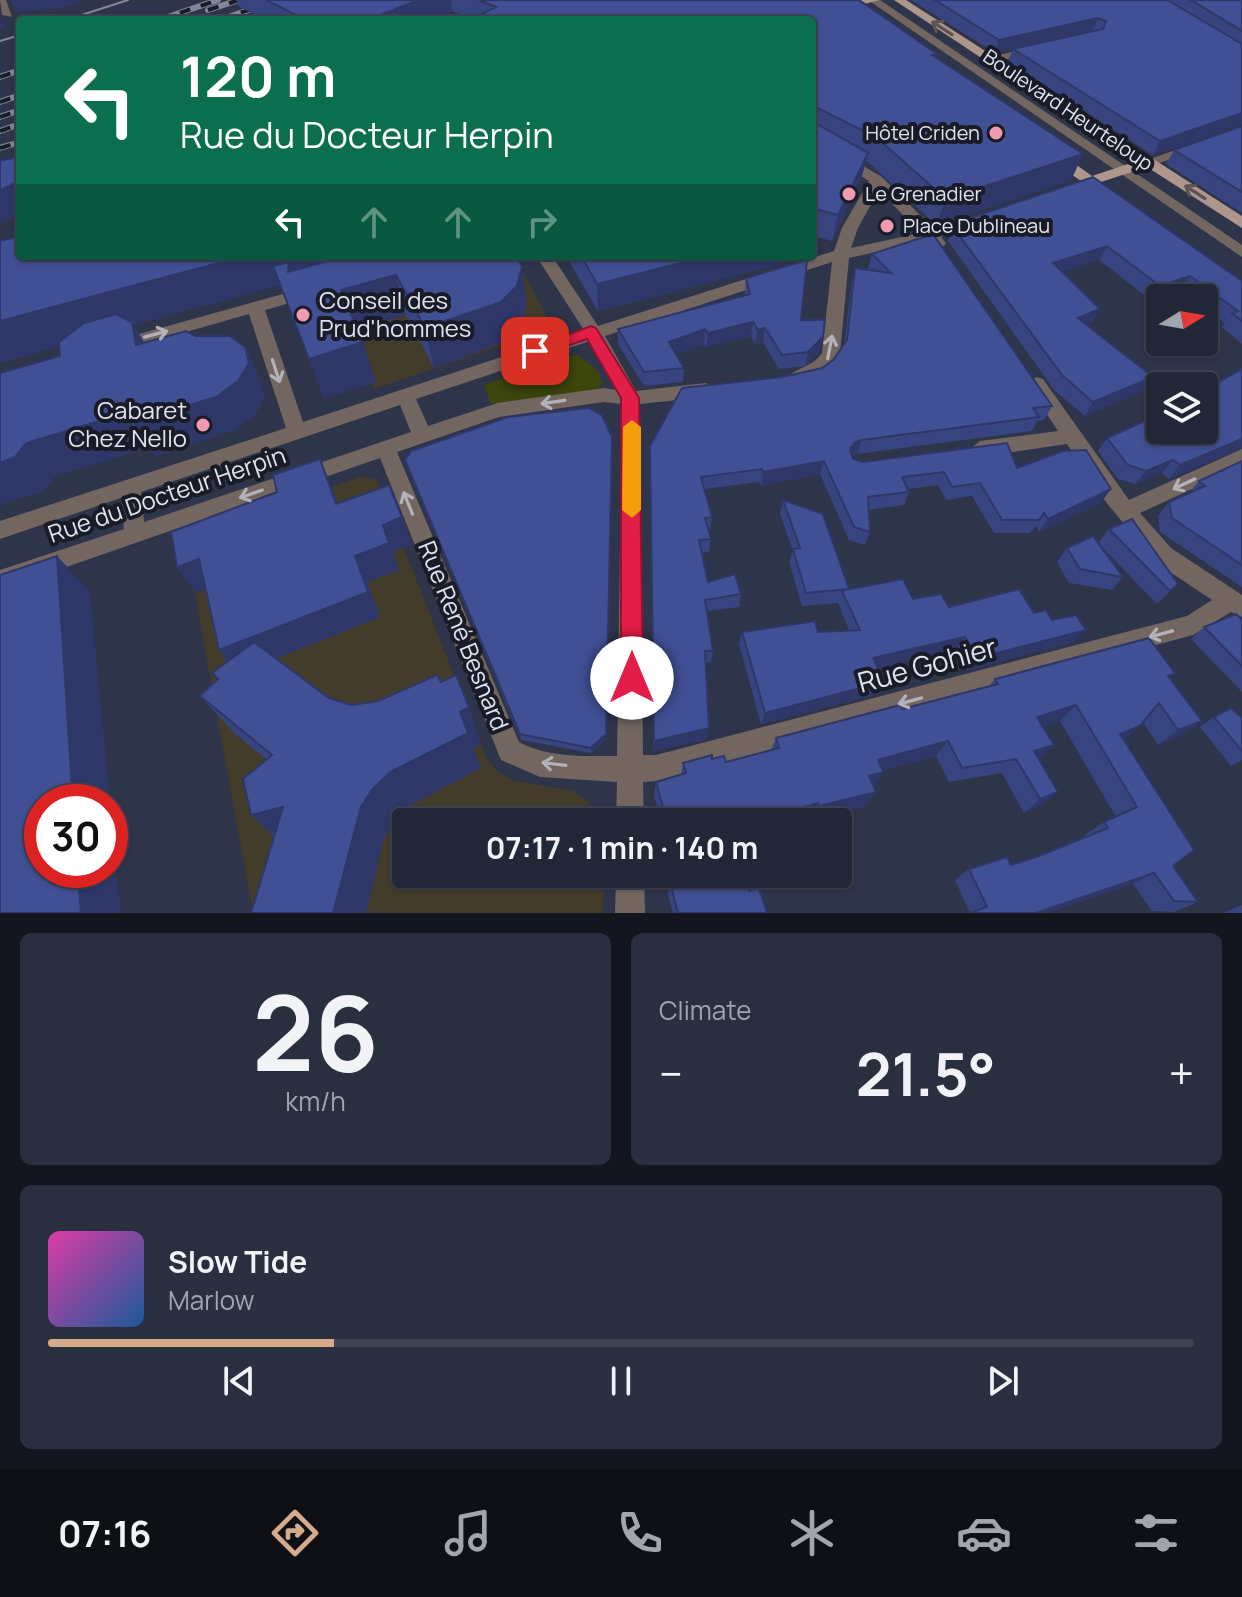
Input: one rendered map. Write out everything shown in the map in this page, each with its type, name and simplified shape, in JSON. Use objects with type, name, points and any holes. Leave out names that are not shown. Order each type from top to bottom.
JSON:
[{"type":"main road","points":[[841,3],[874,0]]},
{"type":"main road","name":"Boulevard Heurteloup","points":[[899,0],[1242,223]]},
{"type":"main road","points":[[841,3],[857,14]]},
{"type":"main road","name":"Boulevard Heurteloup","points":[[1045,148],[1116,199]]},
{"type":"main road","points":[[1091,181],[1149,162]]},
{"type":"street","points":[[1,0],[8,15]]},
{"type":"street","name":"Boulevard Heurteloup","points":[[874,0],[1242,252]]},
{"type":"street","points":[[990,59],[1052,46]]},
{"type":"street","points":[[1149,162],[1242,130]]},
{"type":"street","points":[[816,142],[877,180],[932,235],[948,257]]},
{"type":"street","points":[[779,381],[811,374],[827,361],[841,255],[850,228],[877,180]]},
{"type":"street","points":[[1072,188],[1091,181]]},
{"type":"street","name":"Rue du Docteur Herpin","points":[[0,530],[406,397],[591,332],[841,255],[932,235],[997,213]]},
{"type":"street","points":[[546,260],[630,398],[631,808]]},
{"type":"street","points":[[102,350],[331,285]]},
{"type":"street","points":[[256,308],[297,433]]},
{"type":"street","points":[[1027,372],[1125,511],[1163,555],[1236,604]]},
{"type":"street","name":"Rue du Docteur Herpin","points":[[0,580],[498,410],[604,395],[630,398],[719,388]]},
{"type":"street","points":[[406,397],[423,436]]},
{"type":"street","points":[[967,450],[1071,436]]},
{"type":"street","name":"Rue René Besnard","points":[[386,449],[510,751],[521,760],[606,771],[632,768]]},
{"type":"street","points":[[1125,511],[1242,457]]},
{"type":"street","points":[[130,487],[135,533]]},
{"type":"street","name":"Rue Gohier","points":[[632,768],[656,768],[1193,625],[1236,604]]},
{"type":"street","points":[[630,888],[630,913]]},
{"type":"shaded area","points":[[500,260],[517,260],[552,327],[375,389],[372,383],[324,398],[292,314]]},
{"type":"shaded area","points":[[363,476],[377,480],[487,759],[498,772],[514,781],[574,791],[592,808],[392,808],[392,888],[604,888],[603,913],[253,913],[185,539]]},
{"type":"green space","points":[[578,355],[599,372],[602,384],[595,392],[491,404],[484,385],[561,357]]},
{"type":"building","points":[[266,0],[418,0],[378,16],[298,16]]},
{"type":"building","points":[[479,0],[859,0],[937,54],[932,55],[1083,154],[946,199],[876,137],[816,107],[816,16],[477,16],[496,7]]},
{"type":"building","points":[[935,0],[1167,0],[1242,44],[1242,113],[1160,141],[1013,49],[1103,29],[1106,21],[1098,18],[999,40]]},
{"type":"building","points":[[1191,0],[1242,0],[1242,31]]},
{"type":"building","points":[[816,124],[868,153],[838,215],[816,209]]},
{"type":"building","points":[[1242,126],[1242,192],[1174,150]]},
{"type":"building","points":[[16,152],[16,183],[0,190],[0,161],[12,158]]},
{"type":"building","points":[[1093,177],[1242,281],[1242,321],[1232,313],[1238,311],[1218,296],[1218,284],[1201,284],[1190,276],[1157,284],[1107,246],[1053,263],[1100,309],[1078,318],[1147,372],[1146,380],[1093,402],[1062,375],[953,227],[957,226],[955,223]]},
{"type":"building","points":[[933,234],[1052,406],[1033,408],[1039,417],[862,440],[855,442],[850,450],[853,459],[863,462],[1007,443],[1017,468],[1063,451],[1086,450],[1111,489],[1048,519],[1044,513],[1039,520],[1002,520],[980,483],[952,487],[944,472],[902,477],[909,492],[868,497],[870,532],[854,527],[824,461],[763,472],[762,469],[701,477],[712,517],[705,518],[711,539],[699,540],[708,582],[735,574],[741,594],[705,600],[713,651],[705,651],[709,728],[654,741],[650,446],[682,388],[782,377],[822,368],[833,360],[847,340],[855,268],[891,273],[872,254]]},
{"type":"building","points":[[16,237],[16,260],[230,260],[0,321],[0,241]]},
{"type":"building","points":[[332,260],[518,260],[522,266],[517,286],[501,302],[425,328],[396,275],[341,290],[363,342],[309,359],[273,266],[289,262],[288,272]]},
{"type":"building","points":[[583,260],[693,260],[597,284]]},
{"type":"building","points":[[807,260],[801,320],[825,320],[823,337],[808,352],[782,355],[765,328],[758,330],[753,322],[708,333],[705,329],[669,342],[684,368],[644,372],[618,329],[750,294],[746,278]]},
{"type":"building","points":[[116,314],[132,322],[136,345],[186,331],[195,336],[230,336],[245,347],[249,363],[238,381],[216,397],[133,422],[125,413],[26,443],[15,457],[0,463],[0,373],[60,356],[59,342],[84,323]]},
{"type":"building","points":[[1242,369],[1242,439],[1180,465],[1173,460],[1146,471],[1128,465],[1107,438],[1146,420],[1146,444],[1218,444],[1218,382]]},
{"type":"building","points":[[589,408],[602,415],[612,437],[606,734],[591,748],[520,734],[405,460],[411,451],[508,417]]},
{"type":"building","points":[[320,459],[336,504],[389,485],[402,517],[383,525],[389,543],[355,556],[368,592],[219,650],[199,559],[177,567],[171,532],[277,492],[273,475]]},
{"type":"building","points":[[1242,461],[1242,565],[1172,518],[1169,502],[1205,486],[1199,481]]},
{"type":"building","points":[[783,500],[823,514],[849,589],[806,593],[793,549],[800,548]]},
{"type":"building","points":[[1132,519],[1178,584],[1170,591],[1109,529]]},
{"type":"building","points":[[1093,536],[1123,577],[1080,569],[1067,548]]},
{"type":"building","points":[[57,556],[72,784],[24,784],[24,888],[79,888],[81,913],[0,913],[0,575]]},
{"type":"building","points":[[903,579],[913,599],[941,594],[949,607],[1019,589],[1034,613],[1046,610],[1052,620],[1076,615],[1086,630],[977,658],[965,637],[873,658],[884,682],[765,713],[742,632],[815,621],[818,632],[860,630],[842,591]]},
{"type":"building","points":[[1236,614],[1242,620],[1242,666],[1204,627]]},
{"type":"building","points":[[1149,638],[1175,673],[1168,676],[1202,721],[1178,730],[1159,703],[1140,726],[1120,734],[1194,850],[1173,866],[1198,902],[1174,901],[1154,873],[1036,913],[969,913],[987,907],[969,869],[1007,857],[1011,865],[1039,856],[1108,828],[1104,822],[1137,807],[1076,705],[1037,717],[1054,745],[1034,751],[1058,792],[1040,799],[1016,759],[962,768],[948,741],[878,760],[884,772],[869,776],[876,792],[819,806],[818,803],[801,808],[663,808],[656,782],[686,773],[683,763],[712,755],[712,759],[724,756],[726,762],[779,748],[776,738],[900,705],[902,709],[998,684],[995,679]]},
{"type":"building","points":[[254,642],[329,698],[351,705],[378,701],[437,675],[441,682],[456,675],[469,707],[460,712],[468,733],[390,772],[372,790],[361,807],[333,913],[251,913],[283,807],[251,815],[243,779],[272,755],[200,696],[218,679],[212,673]]},
{"type":"building","points":[[1231,708],[1242,718],[1242,751],[1214,717]]},
{"type":"building","points":[[671,888],[748,888],[749,891],[759,888],[767,913],[678,913]]},
{"type":"tram line","points":[[78,16],[128,0]]},
{"type":"tram line","points":[[0,41],[16,36]]},
{"type":"railway","points":[[171,16],[218,0]]},
{"type":"railway","points":[[208,10],[239,0]]},
{"type":"railway","points":[[231,16],[277,0]]},
{"type":"railway","points":[[271,16],[315,0]]},
{"type":"railway","points":[[0,77],[16,71]]},
{"type":"railway","points":[[0,102],[16,96]]},
{"type":"railway","points":[[0,117],[16,111]]},
{"type":"railway","points":[[0,131],[16,125]]},
{"type":"railway","points":[[0,148],[16,143]]},
{"type":"slow traffic","points":[[632,427],[632,510]]},
{"type":"place","name":"Hôtel Criden","points":[[996,133]]},
{"type":"place","name":"Le Grenadier","points":[[849,194]]},
{"type":"place","name":"Place Dublineau","points":[[887,226]]},
{"type":"place","name":"Conseil des Prud'hommes","points":[[303,315]]},
{"type":"place","name":"Cabaret Chez Nello","points":[[203,425]]},
{"type":"route","points":[[535,351],[591,332],[630,398],[632,678]]}]
